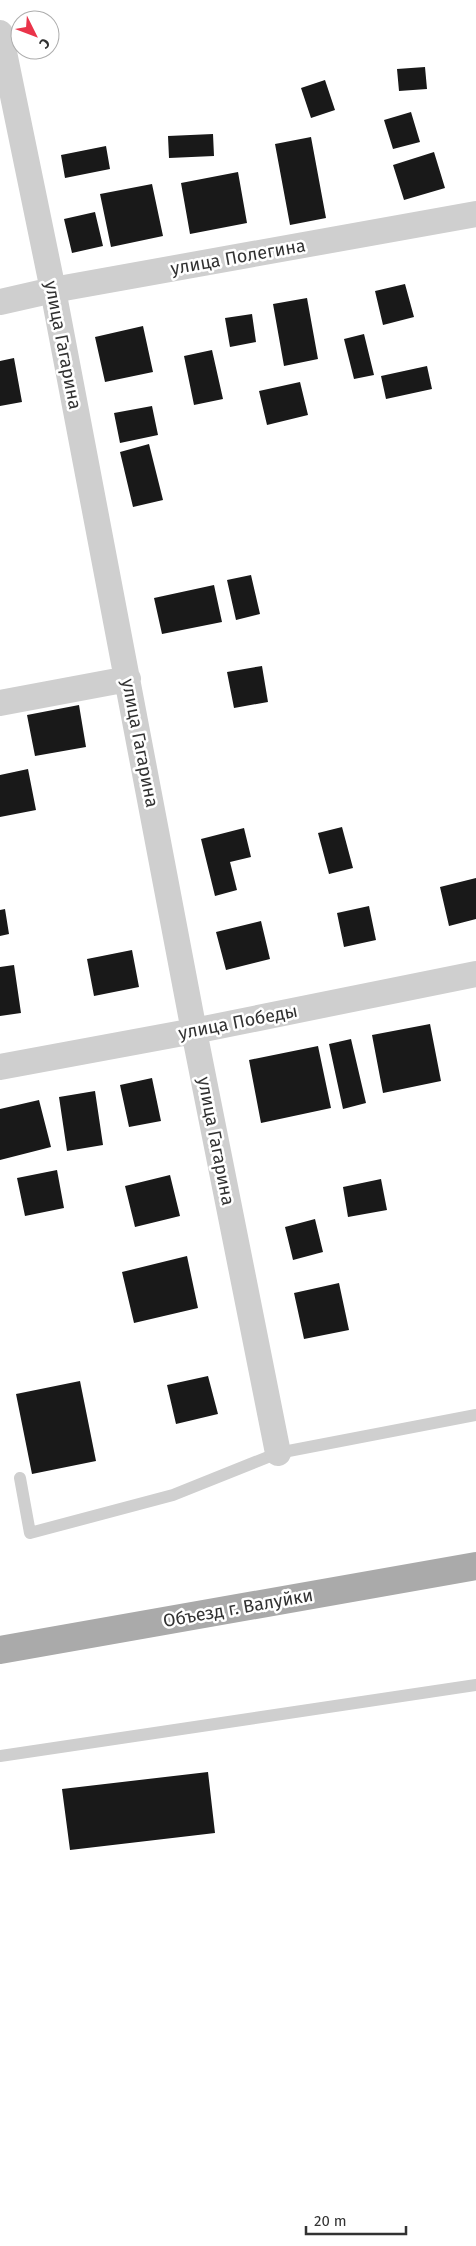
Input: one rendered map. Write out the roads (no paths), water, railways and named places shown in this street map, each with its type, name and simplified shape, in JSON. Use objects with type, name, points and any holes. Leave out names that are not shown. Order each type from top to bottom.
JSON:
[{"type":"main road","name":"Объезд г. Валуйки","points":[[0,1650],[476,1566]]},
{"type":"street","name":"улица Гагарина","points":[[0,33],[53,290],[194,1032],[278,1453]]},
{"type":"street","name":"улица Полегина","points":[[0,302],[53,290],[476,214]]},
{"type":"street","points":[[0,703],[128,679]]},
{"type":"street","name":"улица Победы","points":[[0,1066],[194,1032],[476,974]]},
{"type":"lane","points":[[20,1478],[30,1533],[173,1495],[278,1453],[476,1415]]},
{"type":"lane","points":[[0,1756],[476,1686]]}]
